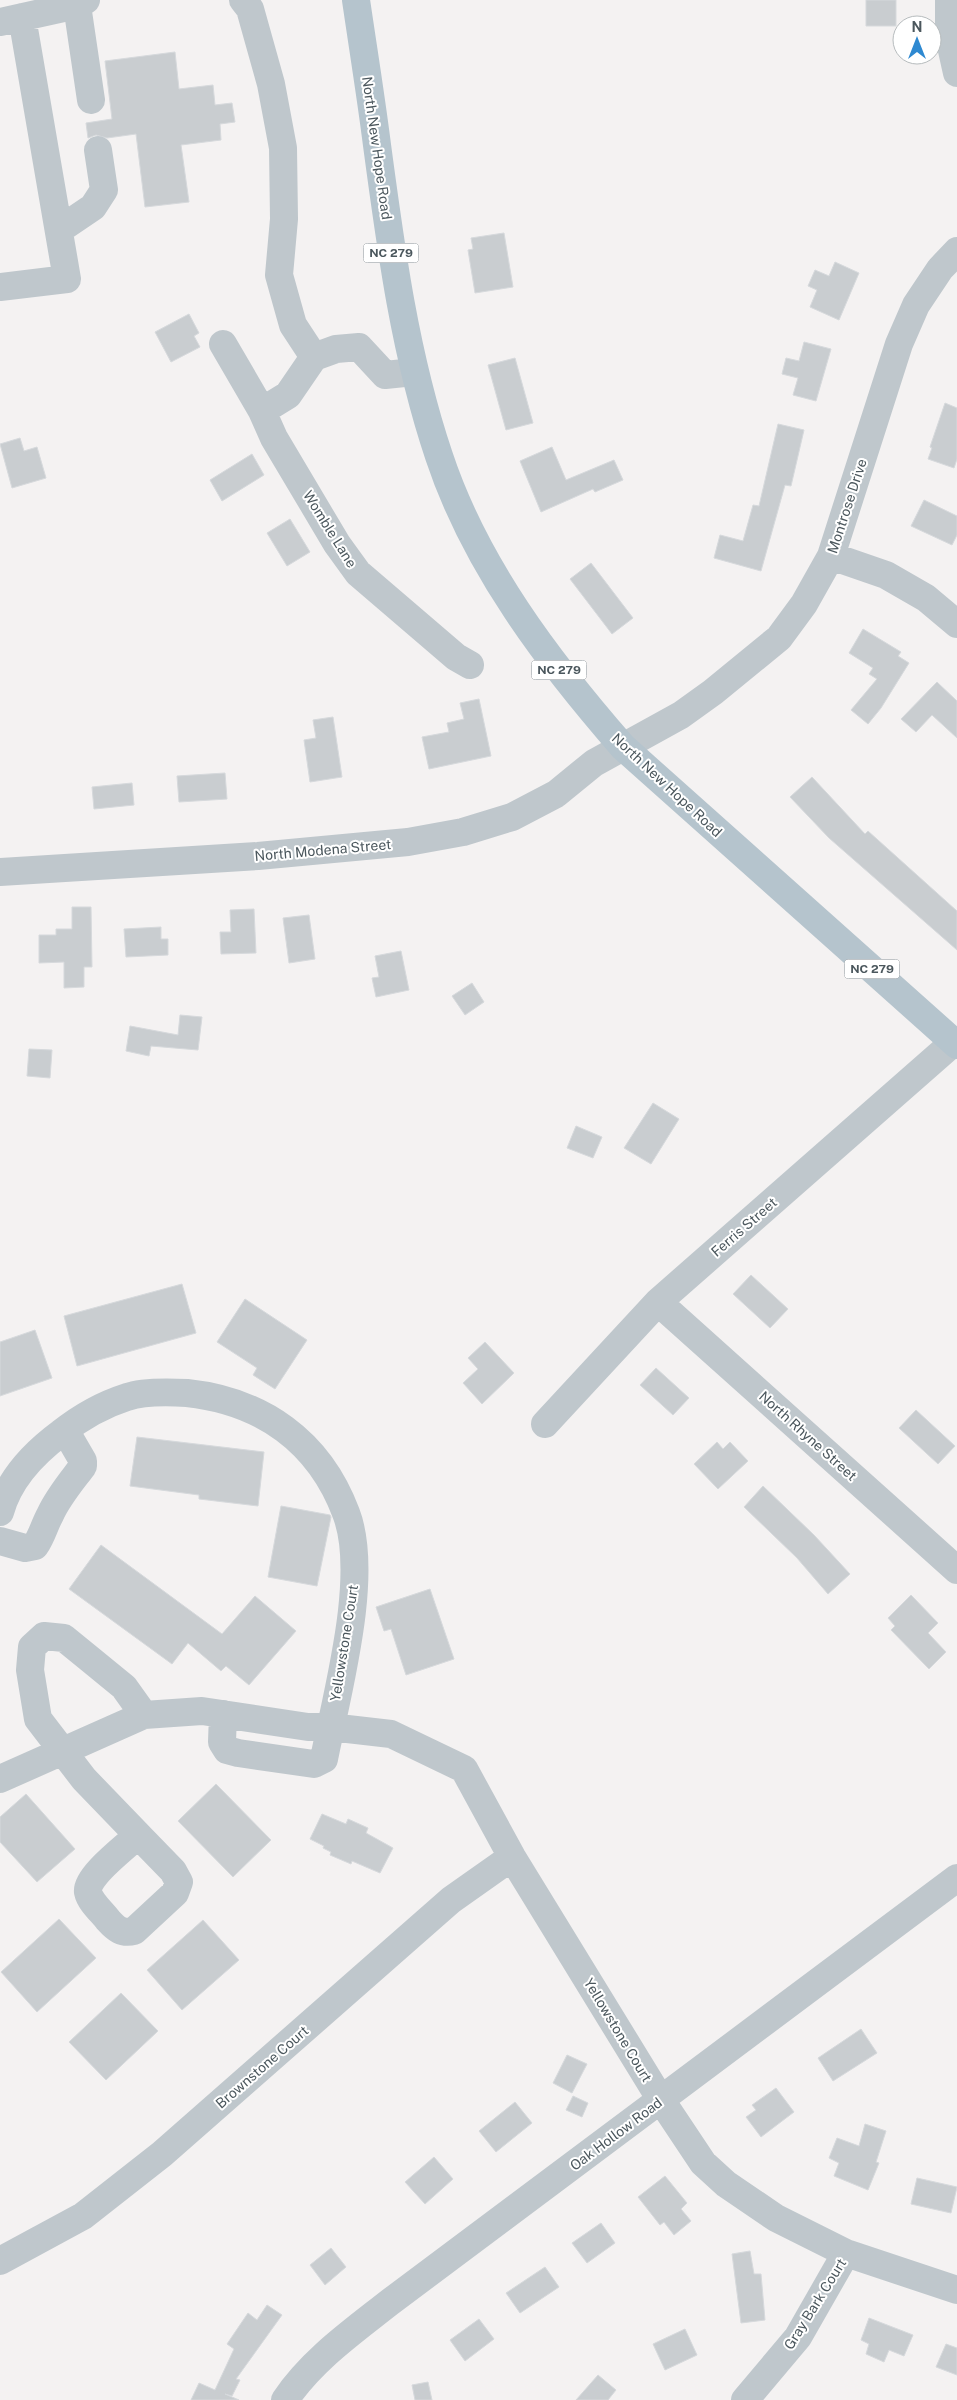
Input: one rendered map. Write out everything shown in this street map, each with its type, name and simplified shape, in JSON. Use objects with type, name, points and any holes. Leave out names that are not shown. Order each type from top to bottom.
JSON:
[{"type":"main road","name":"North New Hope Road","points":[[356,0],[392,260],[414,372],[439,457],[460,509],[486,560],[545,652],[583,702],[622,747],[955,1043]]},
{"type":"street","points":[[243,0],[250,10],[268,75],[283,148],[284,219],[279,275],[293,325],[314,357]]},
{"type":"street","points":[[948,0],[949,37],[957,73]]},
{"type":"street","points":[[0,287],[67,279],[58,230],[11,20],[81,2],[90,100]]},
{"type":"street","points":[[58,230],[94,207],[104,190],[98,150]]},
{"type":"street","name":"Montrose Drive","points":[[622,747],[681,715],[713,692],[779,638],[804,604],[831,556],[899,344],[916,305],[940,269],[957,251]]},
{"type":"street","name":"Womble Lane","points":[[223,344],[262,411],[274,438],[337,544],[358,573],[456,657],[470,665]]},
{"type":"street","points":[[262,411],[288,395],[314,357],[336,349],[359,346],[384,375],[414,372]]},
{"type":"street","points":[[831,556],[886,575],[926,598],[957,624]]},
{"type":"street","name":"North Modena Street","points":[[0,872],[258,856],[408,842],[463,832],[512,816],[556,794],[594,763],[622,747]]},
{"type":"street","name":"Ferris Street","points":[[545,1424],[658,1302],[955,1043]]},
{"type":"street","name":"North Rhyne Street","points":[[658,1302],[957,1570]]},
{"type":"street","name":"Yellowstone Court","points":[[0,1512],[20,1471],[42,1446],[84,1415],[129,1396],[171,1392],[215,1396],[255,1410],[288,1431],[315,1456],[346,1514],[355,1549],[354,1590],[349,1628],[324,1758],[314,1764],[227,1750],[222,1742],[223,1714]]},
{"type":"street","points":[[0,1541],[25,1548],[35,1546],[42,1536],[49,1515],[60,1496],[83,1466],[83,1460],[65,1430]]},
{"type":"street","points":[[138,1835],[84,1779],[38,1719],[30,1670],[32,1647],[44,1636],[64,1638],[124,1687],[144,1715]]},
{"type":"street","name":"Yellowstone Court","points":[[0,1779],[144,1715],[202,1711],[308,1727],[330,1727],[391,1734],[464,1769],[512,1857],[661,2100],[703,2163],[726,2184],[776,2218],[846,2253],[957,2290]]},
{"type":"street","name":"Brownstone Court","points":[[0,2261],[83,2216],[162,2154],[451,1900],[512,1857]]},
{"type":"street","name":"Oak Hollow Road","points":[[285,2400],[297,2382],[318,2360],[390,2302],[957,1878]]},
{"type":"street","name":"Gray Bark Court","points":[[745,2400],[798,2336],[846,2253]]},
{"type":"building","points":[[866,0],[896,0],[896,15],[892,15],[892,26],[866,26]]},
{"type":"building","points":[[175,52],[179,89],[213,85],[215,105],[232,103],[235,122],[220,124],[221,140],[181,145],[189,202],[145,207],[136,134],[107,138],[96,135],[88,138],[86,123],[112,119],[105,61]]},
{"type":"building","points":[[504,233],[513,287],[475,293],[468,250],[473,249],[471,238]]},
{"type":"building","points":[[835,262],[859,273],[839,320],[810,307],[817,290],[808,286],[815,270],[829,276]]},
{"type":"building","points":[[189,314],[199,333],[194,336],[200,347],[171,362],[155,332]]},
{"type":"building","points":[[804,342],[831,349],[816,401],[793,395],[798,378],[782,374],[786,358],[799,361]]},
{"type":"building","points":[[515,358],[533,423],[506,430],[488,365]]},
{"type":"building","points":[[945,403],[957,408],[957,459],[954,468],[928,459],[932,448],[930,447]]},
{"type":"building","points":[[778,424],[804,430],[791,486],[785,485],[761,571],[714,558],[720,535],[743,541],[753,505],[759,506]]},
{"type":"building","points":[[20,438],[24,451],[37,447],[46,478],[12,488],[0,444]]},
{"type":"building","points":[[552,447],[566,480],[614,460],[623,480],[595,492],[593,489],[541,512],[520,461]]},
{"type":"building","points":[[252,454],[264,475],[222,501],[210,480]]},
{"type":"building","points":[[924,500],[957,516],[957,535],[952,545],[911,526]]},
{"type":"building","points":[[290,519],[310,552],[287,566],[267,533]]},
{"type":"building","points":[[591,563],[633,618],[612,634],[570,579]]},
{"type":"building","points":[[863,629],[901,652],[898,656],[909,663],[881,708],[868,724],[851,710],[877,679],[869,674],[873,668],[849,653]]},
{"type":"building","points":[[937,682],[957,701],[957,738],[932,715],[916,732],[901,719]]},
{"type":"building","points":[[479,699],[491,756],[429,769],[422,737],[449,732],[447,723],[464,719],[460,703]]},
{"type":"building","points":[[333,717],[342,777],[310,782],[304,740],[316,738],[313,720]]},
{"type":"building","points":[[225,773],[227,799],[179,802],[177,776]]},
{"type":"building","points":[[812,777],[865,834],[868,831],[957,911],[957,950],[829,838],[790,797]]},
{"type":"building","points":[[132,783],[134,805],[94,809],[92,787]]},
{"type":"building","points":[[72,907],[91,907],[92,967],[84,967],[84,987],[64,988],[64,962],[39,963],[39,935],[56,935],[56,929],[72,929]]},
{"type":"building","points":[[254,909],[256,953],[221,954],[220,932],[231,932],[230,910]]},
{"type":"building","points":[[309,915],[315,959],[289,963],[283,918]]},
{"type":"building","points":[[161,927],[161,939],[168,939],[168,955],[126,957],[124,929]]},
{"type":"building","points":[[401,951],[409,990],[376,997],[372,978],[379,977],[375,956]]},
{"type":"building","points":[[472,983],[484,1002],[465,1015],[452,996]]},
{"type":"building","points":[[180,1015],[202,1017],[198,1050],[151,1046],[149,1056],[126,1051],[130,1026],[178,1035]]},
{"type":"building","points":[[29,1049],[52,1050],[50,1078],[27,1076]]},
{"type":"building","points":[[653,1103],[679,1119],[651,1164],[624,1148]]},
{"type":"building","points":[[576,1126],[602,1137],[593,1158],[567,1148]]},
{"type":"building","points":[[751,1275],[788,1309],[770,1328],[733,1294]]},
{"type":"building","points":[[182,1284],[196,1333],[77,1366],[64,1316]]},
{"type":"building","points":[[245,1299],[307,1340],[275,1389],[253,1375],[257,1368],[217,1342]]},
{"type":"building","points":[[35,1330],[52,1378],[0,1396],[0,1342]]},
{"type":"building","points":[[485,1342],[514,1373],[482,1404],[463,1383],[478,1369],[468,1358]]},
{"type":"building","points":[[656,1368],[689,1398],[673,1415],[640,1385]]},
{"type":"building","points":[[916,1410],[955,1446],[938,1464],[899,1428]]},
{"type":"building","points":[[137,1437],[264,1452],[258,1506],[199,1499],[199,1495],[130,1486]]},
{"type":"building","points":[[717,1442],[723,1449],[730,1442],[748,1461],[718,1489],[694,1464]]},
{"type":"building","points":[[763,1486],[814,1535],[850,1574],[828,1594],[797,1558],[744,1507]]},
{"type":"building","points":[[281,1506],[330,1515],[331,1517],[317,1586],[268,1577]]},
{"type":"building","points":[[101,1545],[222,1634],[255,1596],[296,1631],[249,1685],[226,1666],[221,1671],[188,1643],[172,1664],[69,1589]]},
{"type":"building","points":[[430,1589],[454,1659],[406,1675],[391,1629],[384,1631],[376,1607]]},
{"type":"building","points":[[911,1595],[938,1623],[928,1633],[946,1652],[929,1669],[891,1630],[895,1626],[888,1618]]},
{"type":"building","points":[[216,1784],[271,1840],[233,1877],[178,1821]]},
{"type":"building","points":[[26,1794],[75,1849],[37,1882],[0,1842],[0,1817]]},
{"type":"building","points":[[322,1814],[346,1824],[348,1819],[368,1828],[366,1833],[393,1848],[380,1873],[352,1861],[351,1864],[330,1855],[331,1852],[323,1848],[324,1846],[310,1839]]},
{"type":"building","points":[[59,1919],[96,1958],[37,2012],[1,1972]]},
{"type":"building","points":[[203,1920],[239,1960],[182,2010],[147,1970]]},
{"type":"building","points":[[121,1993],[158,2031],[106,2080],[69,2042]]},
{"type":"building","points":[[861,2029],[877,2053],[833,2081],[818,2058]]},
{"type":"building","points":[[567,2055],[587,2064],[572,2093],[553,2083]]},
{"type":"building","points":[[776,2088],[794,2112],[761,2137],[746,2117],[756,2110],[752,2105]]},
{"type":"building","points":[[573,2096],[588,2103],[582,2117],[566,2110]]},
{"type":"building","points":[[515,2102],[532,2123],[496,2152],[479,2131]]},
{"type":"building","points":[[865,2124],[886,2131],[876,2162],[879,2163],[868,2190],[834,2176],[839,2163],[829,2158],[837,2138],[859,2146]]},
{"type":"building","points":[[434,2157],[453,2179],[425,2204],[405,2182]]},
{"type":"building","points":[[665,2176],[687,2203],[681,2209],[691,2221],[674,2235],[664,2222],[660,2225],[638,2197]]},
{"type":"building","points":[[917,2178],[957,2187],[951,2213],[911,2204]]},
{"type":"building","points":[[601,2223],[615,2243],[587,2263],[572,2243]]},
{"type":"building","points":[[331,2248],[346,2267],[325,2285],[310,2265]]},
{"type":"building","points":[[750,2251],[754,2274],[761,2274],[765,2320],[741,2323],[732,2254]]},
{"type":"building","points":[[545,2267],[559,2287],[520,2313],[506,2293]]},
{"type":"building","points":[[267,2305],[282,2315],[236,2379],[240,2380],[232,2396],[225,2394],[239,2400],[191,2400],[199,2383],[215,2390],[234,2349],[227,2344],[248,2313],[257,2320]]},
{"type":"building","points":[[869,2318],[913,2335],[904,2356],[889,2350],[884,2362],[866,2354],[869,2344],[861,2340]]},
{"type":"building","points":[[479,2319],[494,2339],[465,2361],[450,2340]]},
{"type":"building","points":[[685,2329],[697,2355],[665,2370],[653,2344]]},
{"type":"building","points":[[946,2344],[957,2348],[957,2375],[936,2367]]},
{"type":"building","points":[[598,2375],[616,2390],[608,2400],[576,2400]]},
{"type":"building","points":[[428,2382],[432,2400],[415,2400],[412,2385]]}]
